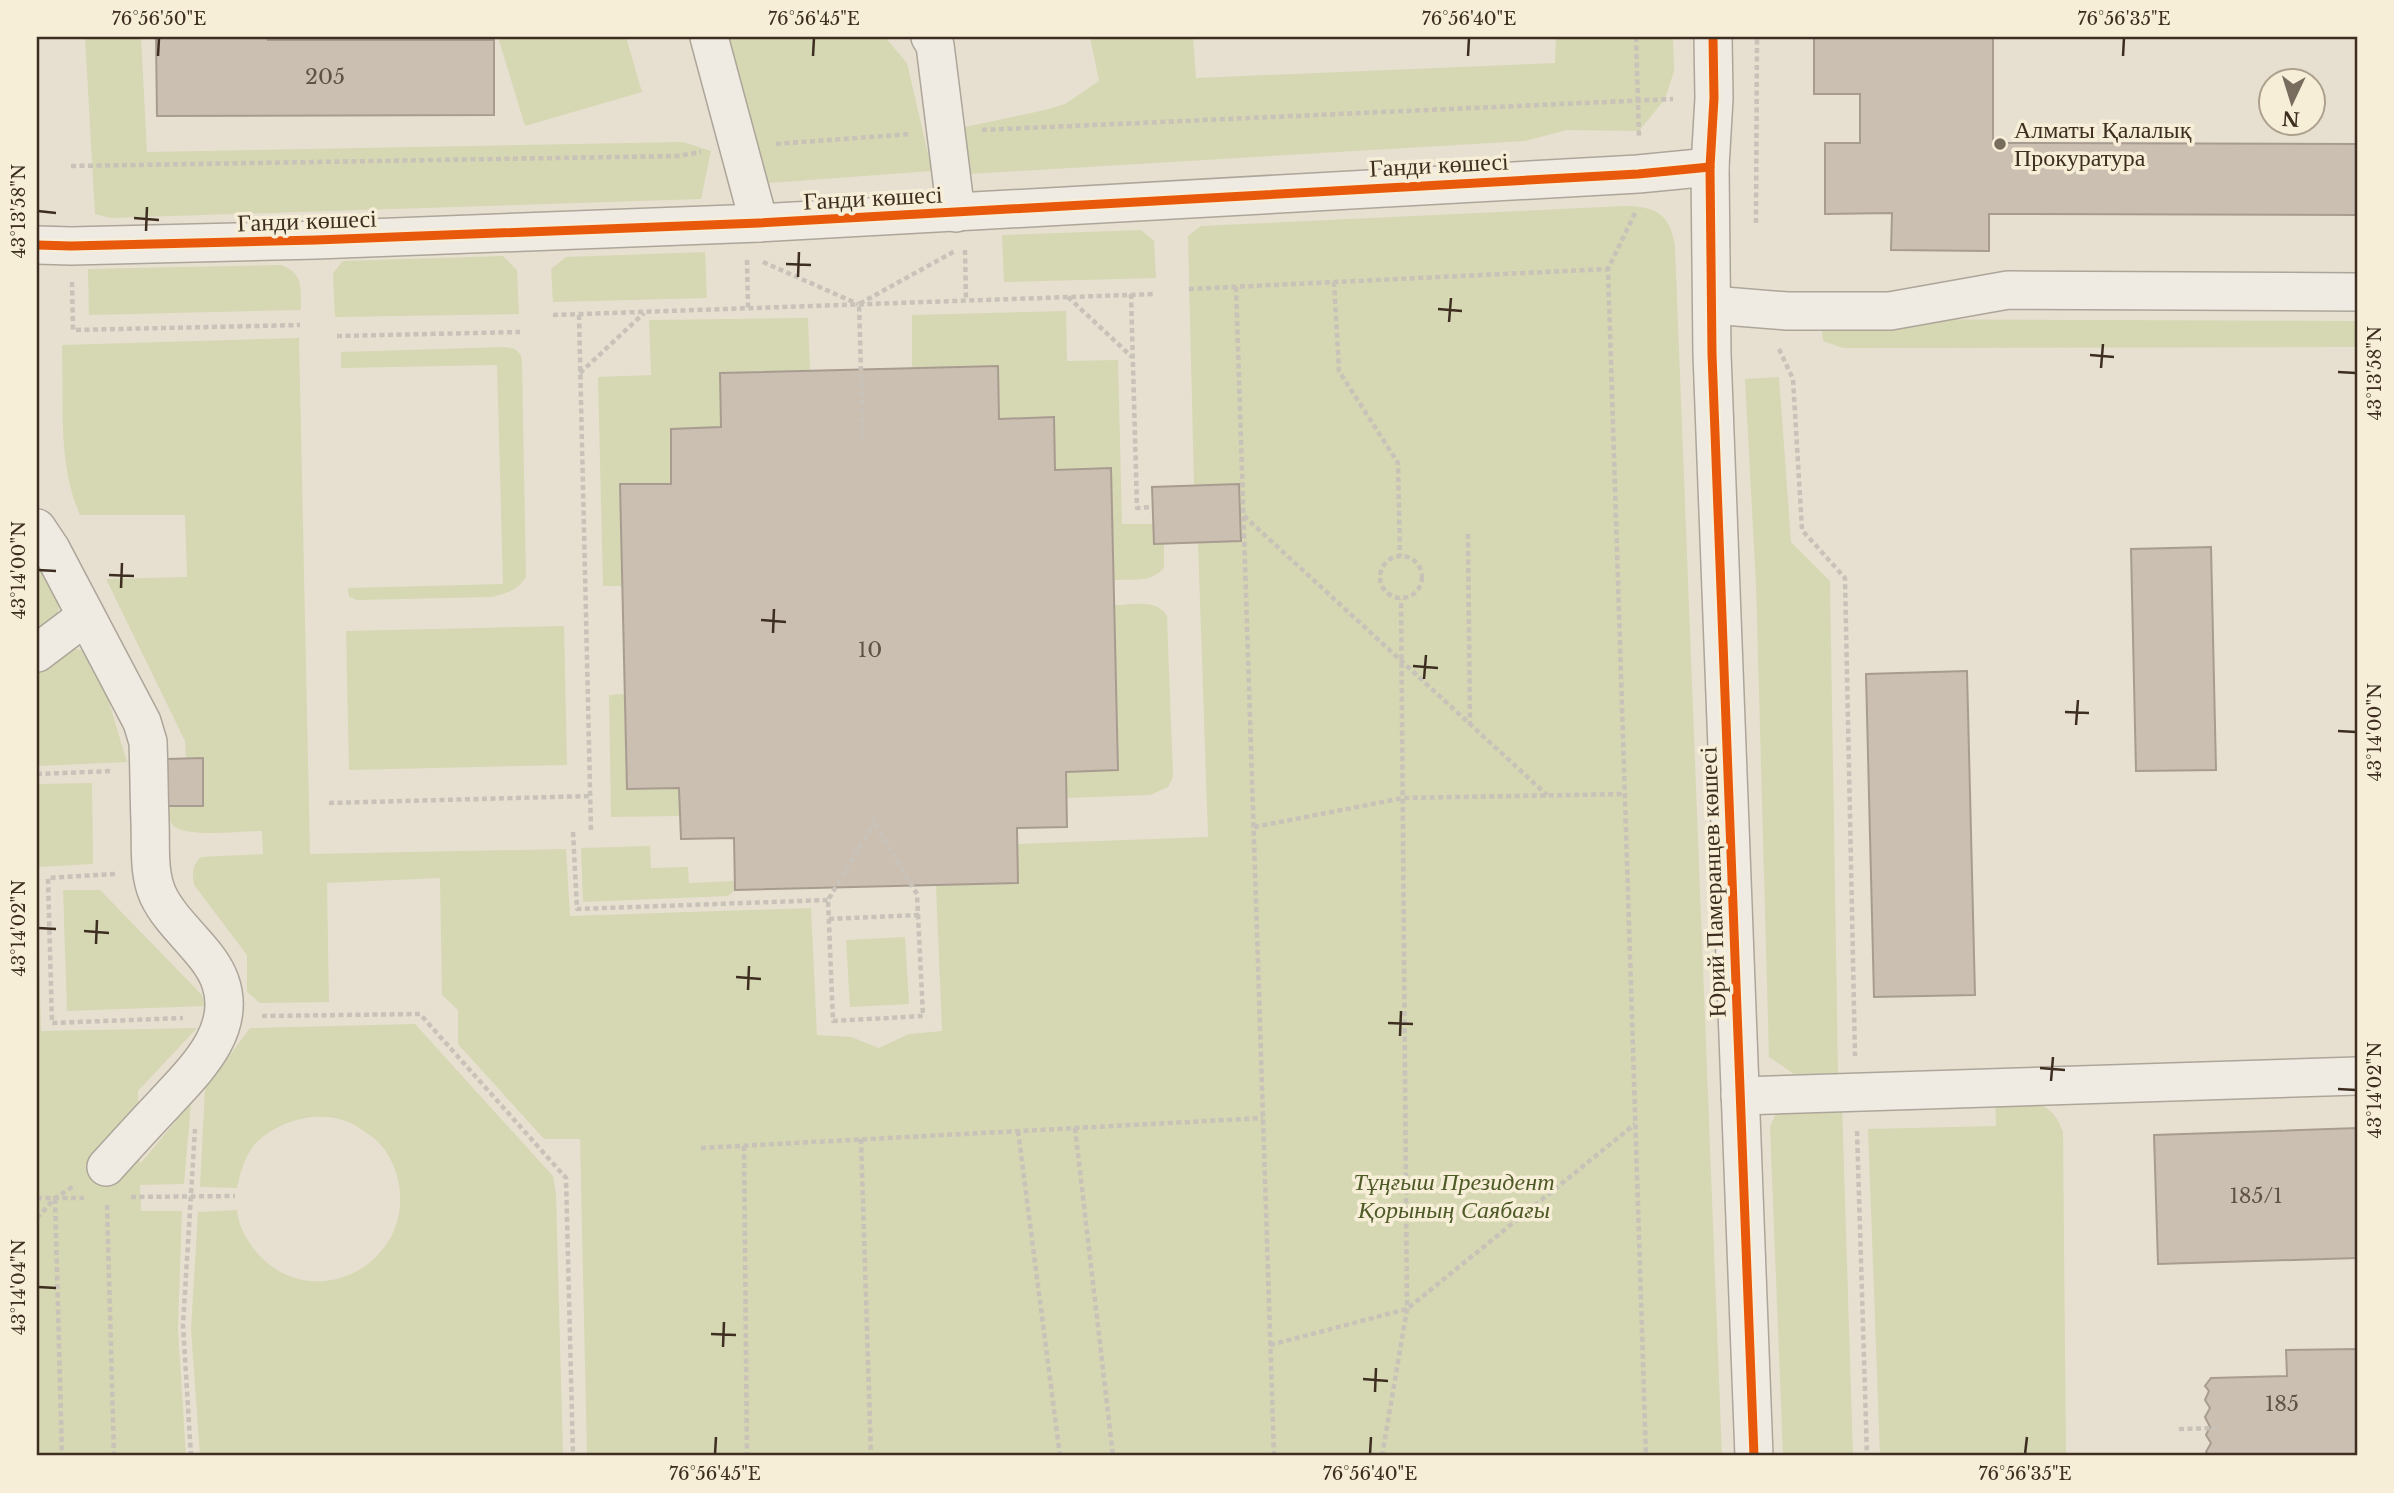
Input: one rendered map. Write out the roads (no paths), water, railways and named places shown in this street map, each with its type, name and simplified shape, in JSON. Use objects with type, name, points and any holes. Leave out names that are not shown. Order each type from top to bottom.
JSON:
[{"type":"street","points":[[709,37],[760,223]]},
{"type":"street","name":"Юрий Памеранцев көшесі","points":[[1713,37],[1714,99],[1710,167],[1712,305],[1754,1456]]},
{"type":"street","points":[[933,39],[957,235]]},
{"type":"street","name":"Ганди көшесі","points":[[37,245],[330,240],[760,223],[957,235],[1710,167]]},
{"type":"street","points":[[1712,305],[1766,309],[1891,311],[2008,290],[2357,292]]},
{"type":"street","points":[[37,528],[51,549],[142,722],[148,742],[151,872],[158,895],[171,917],[213,967],[225,1001],[214,1044],[199,1067],[106,1182]]},
{"type":"street","points":[[37,653],[86,616]]},
{"type":"street","points":[[1740,1096],[2357,1076]]},
{"type":"place","name":"Алматы Қалалық Прокуратура","points":[[2000,144]]},
{"type":"park label","name":"Тұңғыш Президент Қорының Саябағы","points":[[1454,1196]]}]
